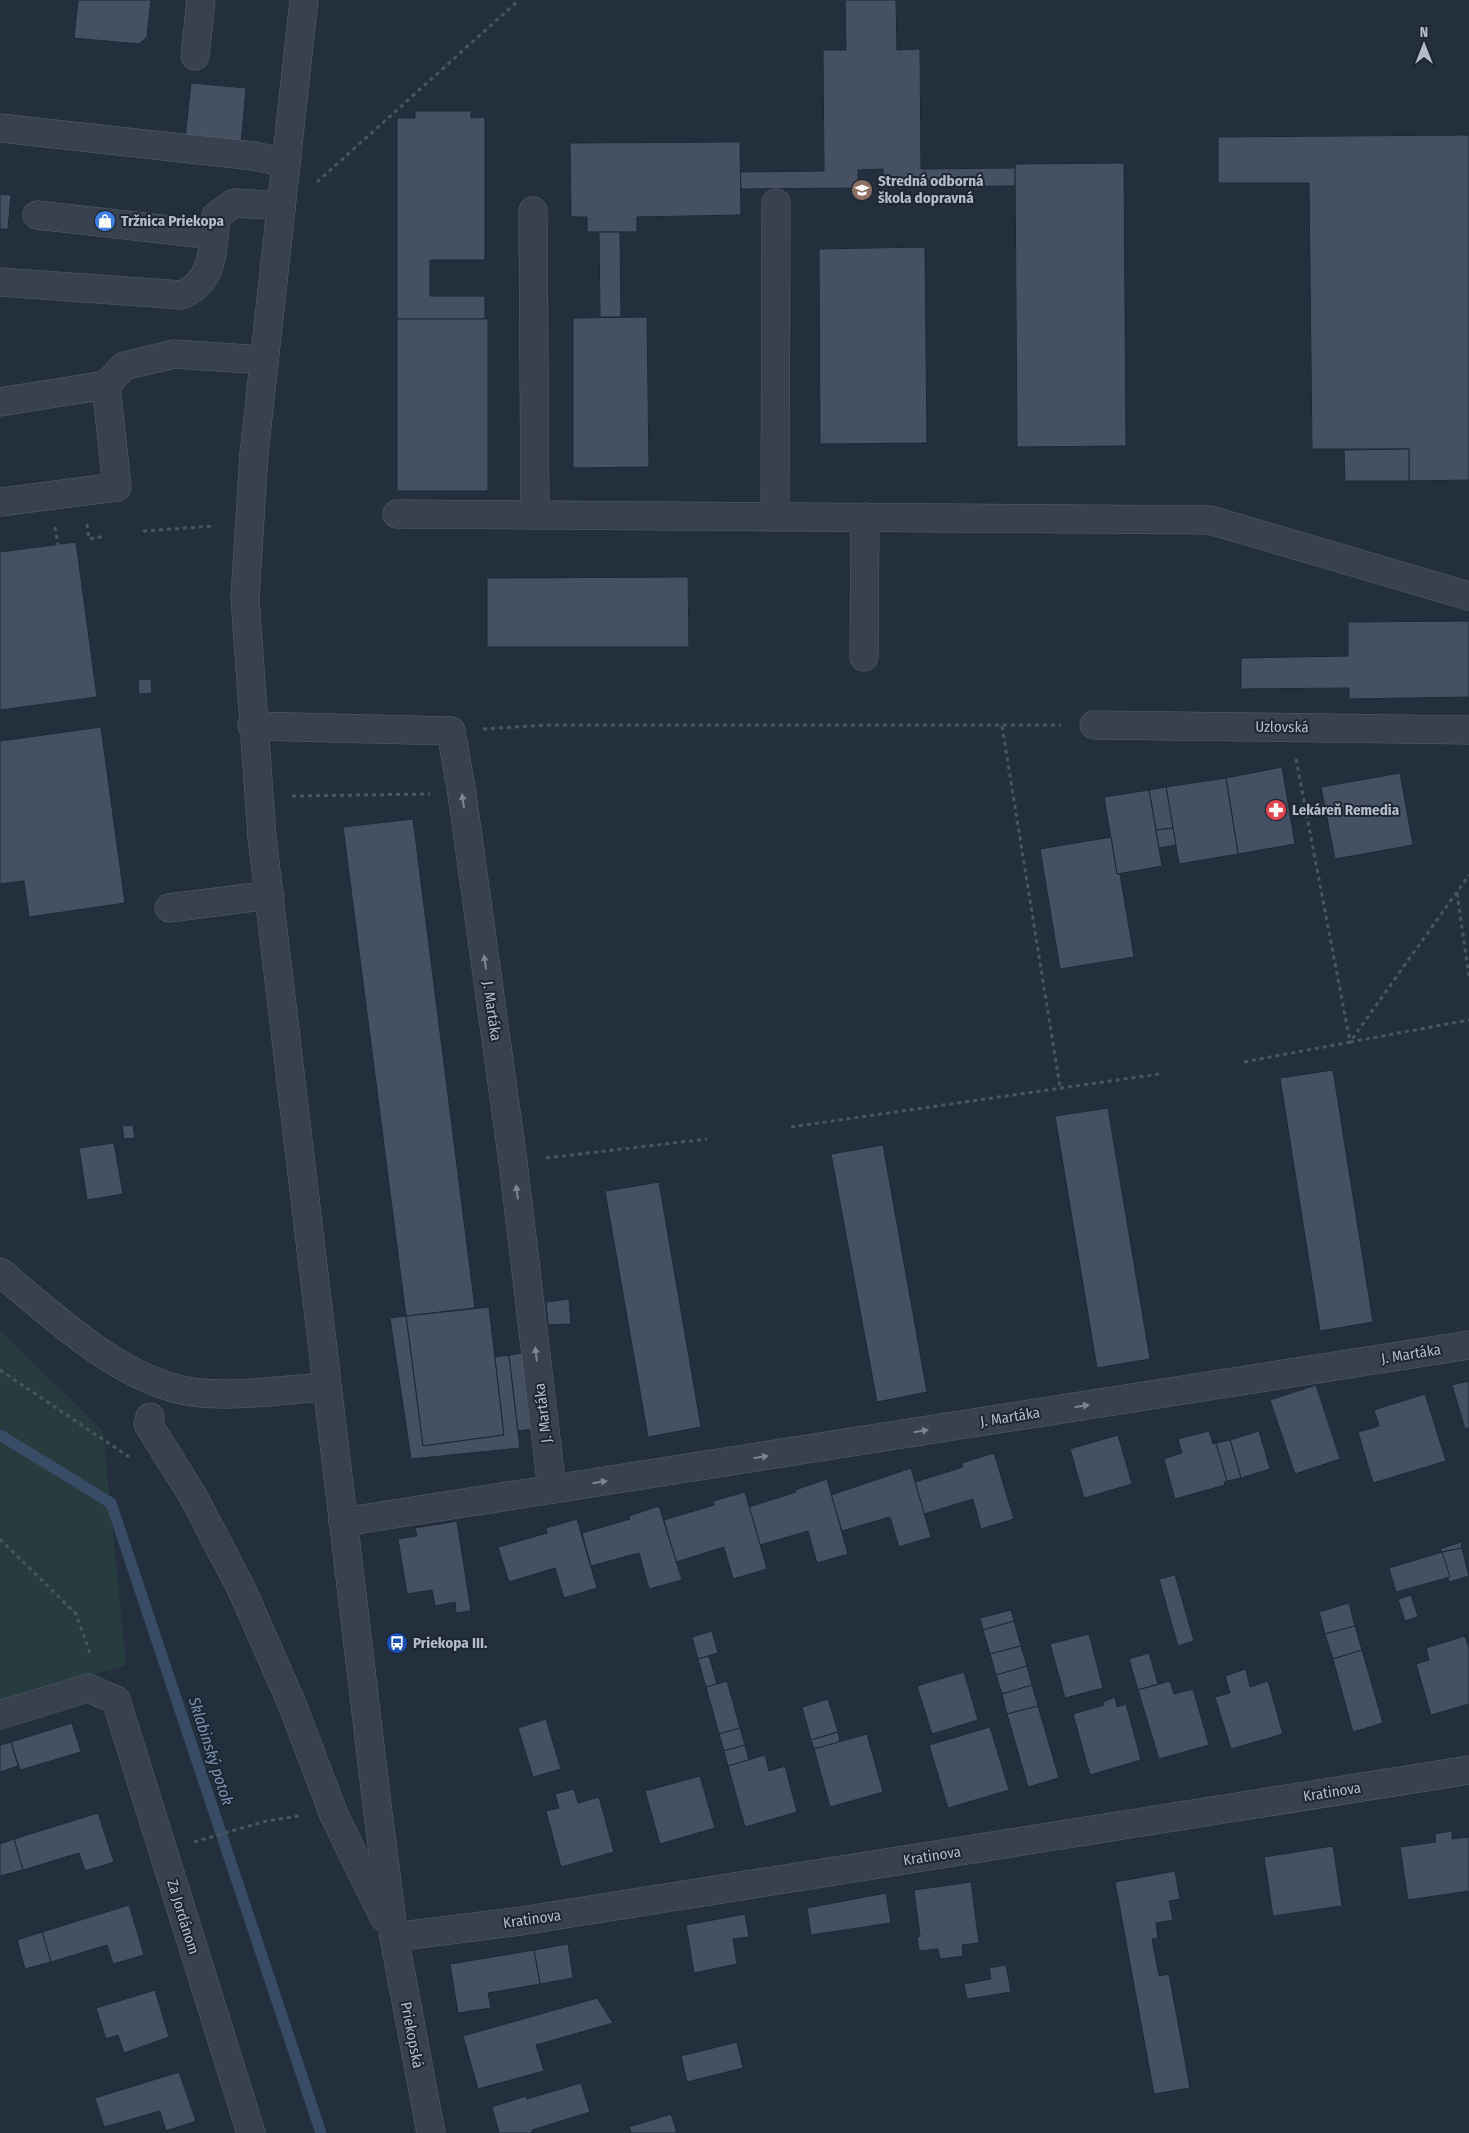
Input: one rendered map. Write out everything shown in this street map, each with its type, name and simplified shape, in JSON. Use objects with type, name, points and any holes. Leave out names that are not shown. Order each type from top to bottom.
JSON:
[{"type":"street","points":[[195,56],[200,0]]},
{"type":"street","points":[[304,0],[254,454],[244,598],[252,726],[262,837],[394,1937]]},
{"type":"street","points":[[0,128],[254,156],[286,163]]},
{"type":"street","points":[[0,282],[182,295],[195,290],[206,275],[216,216],[234,203],[281,206]]},
{"type":"street","points":[[775,517],[776,203]]},
{"type":"street","points":[[533,211],[535,515]]},
{"type":"street","points":[[37,215],[214,235]]},
{"type":"street","points":[[0,402],[106,385],[124,366],[174,354],[264,360]]},
{"type":"street","points":[[0,502],[117,487],[106,385]]},
{"type":"street","points":[[397,514],[1210,520],[1469,596]]},
{"type":"street","points":[[864,657],[865,517]]},
{"type":"street","name":"Uzlovská","points":[[1094,724],[1469,730]]},
{"type":"street","points":[[252,726],[451,730]]},
{"type":"street","name":"J. Martáka","points":[[451,730],[462,794],[513,1162],[552,1489]]},
{"type":"street","points":[[169,908],[270,895]]},
{"type":"street","points":[[0,1272],[70,1329],[118,1362],[160,1383],[188,1391],[224,1394],[327,1387]]},
{"type":"street","name":"J. Martáka","points":[[343,1522],[1469,1345]]},
{"type":"street","points":[[150,1417],[148,1424],[193,1496],[242,1590],[292,1704],[334,1815],[394,1937]]},
{"type":"street","points":[[0,1714],[88,1688]]},
{"type":"street","name":"Za Jordánom","points":[[88,1688],[116,1700],[251,2133]]},
{"type":"street","name":"Kratinova","points":[[394,1937],[520,1921],[1469,1770]]},
{"type":"street","name":"Priekopská","points":[[394,1937],[431,2133]]},
{"type":"path","points":[[315,185],[519,0]]},
{"type":"path","points":[[53,519],[58,544]]},
{"type":"path","points":[[143,531],[215,526]]},
{"type":"path","points":[[451,730],[548,724],[1002,726],[1094,724]]},
{"type":"path","points":[[1002,726],[1060,1088]]},
{"type":"path","points":[[1290,728],[1350,1042]]},
{"type":"path","points":[[288,796],[462,794]]},
{"type":"path","points":[[1350,1042],[1469,875]]},
{"type":"path","points":[[1457,892],[1469,977]]},
{"type":"path","points":[[1244,1062],[1469,1020]]},
{"type":"path","points":[[791,1127],[1159,1074]]},
{"type":"path","points":[[513,1162],[707,1139]]},
{"type":"path","points":[[0,1370],[132,1460]]},
{"type":"path","points":[[0,1539],[76,1614],[97,1674],[88,1688]]},
{"type":"path","points":[[193,1842],[266,1821],[302,1816]]},
{"type":"green space","points":[[0,1330],[103,1431],[126,1665],[0,1703]]},
{"type":"building","points":[[78,0],[151,0],[147,37],[139,44],[74,38]]},
{"type":"building","points":[[845,0],[896,0],[897,50],[920,49],[921,169],[1015,168],[1015,186],[883,187],[883,169],[858,170],[858,188],[741,189],[740,172],[824,171],[823,50],[846,50]]},
{"type":"building","points":[[191,83],[246,88],[241,145],[185,139]]},
{"type":"building","points":[[415,111],[471,111],[471,118],[485,117],[485,260],[430,260],[430,296],[485,296],[485,319],[397,319],[397,118],[415,118]]},
{"type":"building","points":[[1469,135],[1469,480],[1409,481],[1409,449],[1312,449],[1309,183],[1218,183],[1218,137]]},
{"type":"building","points":[[740,142],[741,215],[637,217],[637,232],[587,232],[587,217],[571,217],[570,143]]},
{"type":"building","points":[[1124,163],[1126,446],[1017,447],[1015,164]]},
{"type":"building","points":[[0,194],[11,195],[8,229],[0,229]]},
{"type":"building","points":[[599,232],[620,232],[621,317],[600,317]]},
{"type":"building","points":[[925,247],[927,443],[820,444],[819,249]]},
{"type":"building","points":[[647,317],[649,467],[573,468],[573,318]]},
{"type":"building","points":[[397,319],[488,319],[488,491],[397,491]]},
{"type":"building","points":[[1409,449],[1409,481],[1345,481],[1344,450]]},
{"type":"building","points":[[76,542],[97,697],[0,710],[0,552]]},
{"type":"building","points":[[688,577],[689,647],[487,647],[487,578]]},
{"type":"building","points":[[1469,621],[1469,697],[1349,699],[1349,688],[1241,689],[1241,658],[1348,656],[1348,622]]},
{"type":"building","points":[[151,679],[152,693],[139,694],[138,680]]},
{"type":"building","points":[[101,727],[125,903],[29,917],[24,881],[0,884],[0,741]]},
{"type":"building","points":[[1282,767],[1295,844],[1238,854],[1226,778]]},
{"type":"building","points":[[1400,773],[1413,845],[1335,859],[1321,787]]},
{"type":"building","points":[[1226,778],[1238,854],[1179,864],[1166,787]]},
{"type":"building","points":[[1166,787],[1173,828],[1156,830],[1149,790]]},
{"type":"building","points":[[1149,790],[1162,866],[1117,874],[1104,797]]},
{"type":"building","points":[[413,819],[475,1308],[406,1316],[343,827]]},
{"type":"building","points":[[1173,828],[1176,845],[1159,848],[1156,830]]},
{"type":"building","points":[[1111,837],[1117,874],[1120,874],[1134,957],[1060,969],[1040,849]]},
{"type":"building","points":[[1333,1070],[1373,1322],[1320,1331],[1280,1078]]},
{"type":"building","points":[[1108,1108],[1150,1359],[1097,1368],[1055,1116]]},
{"type":"building","points":[[133,1125],[135,1138],[124,1139],[122,1126]]},
{"type":"building","points":[[114,1143],[123,1194],[87,1200],[79,1148]]},
{"type":"building","points":[[883,1145],[927,1392],[877,1402],[831,1154]]},
{"type":"building","points":[[659,1182],[701,1427],[648,1437],[605,1191]]},
{"type":"building","points":[[569,1299],[571,1324],[548,1325],[546,1302]]},
{"type":"building","points":[[489,1307],[504,1435],[423,1446],[406,1316]]},
{"type":"building","points":[[406,1316],[423,1446],[504,1435],[495,1357],[509,1355],[520,1448],[411,1459],[390,1318]]},
{"type":"building","points":[[524,1353],[533,1429],[518,1431],[509,1355]]},
{"type":"building","points":[[1469,1381],[1469,1428],[1465,1429],[1452,1385]]},
{"type":"building","points":[[1316,1385],[1340,1459],[1295,1474],[1270,1400]]},
{"type":"building","points":[[1425,1394],[1446,1461],[1373,1483],[1358,1432],[1379,1426],[1374,1410]]},
{"type":"building","points":[[1209,1431],[1213,1444],[1216,1443],[1227,1481],[1224,1482],[1225,1485],[1175,1499],[1164,1459],[1182,1453],[1178,1439]]},
{"type":"building","points":[[1259,1431],[1270,1469],[1241,1478],[1230,1440]]},
{"type":"building","points":[[1118,1435],[1132,1484],[1084,1498],[1070,1449]]},
{"type":"building","points":[[1230,1440],[1241,1478],[1227,1481],[1216,1443]]},
{"type":"building","points":[[994,1453],[1014,1519],[981,1529],[973,1499],[924,1514],[915,1482],[963,1467],[962,1463]]},
{"type":"building","points":[[911,1468],[931,1537],[899,1547],[890,1517],[842,1531],[831,1495]]},
{"type":"building","points":[[827,1479],[848,1554],[817,1563],[808,1531],[760,1545],[749,1507],[796,1492],[795,1490]]},
{"type":"building","points":[[745,1492],[767,1569],[733,1579],[724,1547],[676,1562],[664,1520],[714,1505],[713,1501]]},
{"type":"building","points":[[659,1506],[682,1580],[649,1589],[639,1553],[591,1566],[582,1533],[630,1519],[629,1516]]},
{"type":"building","points":[[577,1519],[597,1588],[564,1598],[555,1568],[509,1582],[498,1547],[547,1533],[546,1528]]},
{"type":"building","points":[[457,1521],[471,1611],[456,1613],[455,1602],[435,1606],[432,1590],[407,1594],[398,1539],[417,1536],[415,1528]]},
{"type":"building","points":[[1461,1542],[1462,1548],[1441,1552],[1440,1549]]},
{"type":"building","points":[[1462,1548],[1469,1576],[1449,1582],[1442,1552]]},
{"type":"building","points":[[1442,1552],[1450,1577],[1396,1592],[1389,1568]]},
{"type":"building","points":[[1175,1575],[1194,1641],[1178,1646],[1159,1579]]},
{"type":"building","points":[[1411,1595],[1418,1617],[1405,1621],[1398,1599]]},
{"type":"building","points":[[1349,1603],[1355,1626],[1325,1634],[1319,1612]]},
{"type":"building","points":[[1011,1610],[1014,1621],[983,1630],[980,1618]]},
{"type":"building","points":[[1014,1621],[1021,1646],[990,1654],[983,1630]]},
{"type":"building","points":[[1355,1626],[1362,1650],[1333,1659],[1325,1634]]},
{"type":"building","points":[[712,1631],[718,1653],[698,1659],[692,1637]]},
{"type":"building","points":[[1089,1634],[1103,1688],[1065,1698],[1050,1644]]},
{"type":"building","points":[[1465,1636],[1469,1648],[1469,1704],[1431,1715],[1416,1664],[1429,1660],[1426,1648]]},
{"type":"building","points":[[1021,1646],[1027,1666],[996,1675],[990,1654]]},
{"type":"building","points":[[1362,1650],[1383,1723],[1353,1732],[1333,1659]]},
{"type":"building","points":[[1149,1653],[1158,1684],[1138,1690],[1129,1659]]},
{"type":"building","points":[[709,1656],[717,1684],[706,1687],[698,1659]]},
{"type":"building","points":[[1027,1666],[1032,1685],[1002,1694],[996,1675]]},
{"type":"building","points":[[1246,1669],[1250,1687],[1268,1681],[1283,1734],[1231,1749],[1215,1697],[1230,1693],[1225,1676]]},
{"type":"building","points":[[964,1672],[978,1720],[932,1734],[917,1686]]},
{"type":"building","points":[[727,1681],[740,1728],[719,1734],[706,1687]]},
{"type":"building","points":[[1170,1681],[1174,1694],[1193,1689],[1209,1745],[1159,1759],[1138,1690]]},
{"type":"building","points":[[1032,1685],[1038,1706],[1007,1714],[1002,1694]]},
{"type":"building","points":[[1115,1697],[1117,1707],[1126,1704],[1141,1760],[1090,1775],[1073,1714],[1104,1705],[1103,1702]]},
{"type":"building","points":[[828,1699],[838,1732],[811,1740],[802,1707]]},
{"type":"building","points":[[1038,1706],[1059,1778],[1028,1787],[1007,1714]]},
{"type":"building","points":[[546,1719],[561,1769],[533,1777],[518,1728]]},
{"type":"building","points":[[72,1723],[81,1752],[20,1770],[11,1742]]},
{"type":"building","points":[[990,1727],[1009,1790],[948,1808],[929,1745]]},
{"type":"building","points":[[740,1728],[745,1745],[724,1751],[719,1734]]},
{"type":"building","points":[[838,1732],[840,1742],[814,1749],[811,1740]]},
{"type":"building","points":[[867,1734],[883,1792],[830,1807],[814,1749]]},
{"type":"building","points":[[11,1742],[18,1766],[0,1772],[0,1745]]},
{"type":"building","points":[[745,1745],[749,1760],[728,1766],[724,1751]]},
{"type":"building","points":[[765,1755],[769,1771],[785,1766],[797,1812],[745,1827],[728,1766]]},
{"type":"building","points":[[700,1776],[715,1828],[660,1844],[645,1791]]},
{"type":"building","points":[[574,1789],[578,1803],[599,1797],[614,1852],[561,1867],[546,1811],[559,1808],[555,1794]]},
{"type":"building","points":[[98,1813],[114,1862],[85,1871],[79,1853],[23,1870],[14,1839]]},
{"type":"building","points":[[1452,1831],[1452,1839],[1469,1837],[1469,1891],[1408,1900],[1400,1847],[1436,1842],[1435,1834]]},
{"type":"building","points":[[14,1839],[23,1870],[0,1876],[0,1844]]},
{"type":"building","points":[[1333,1846],[1342,1906],[1273,1916],[1264,1857]]},
{"type":"building","points":[[1175,1871],[1180,1899],[1169,1901],[1173,1920],[1156,1923],[1158,1938],[1152,1939],[1159,1976],[1169,1974],[1190,2088],[1154,2094],[1115,1882]]},
{"type":"building","points":[[971,1882],[979,1943],[962,1945],[963,1956],[940,1959],[938,1949],[919,1951],[917,1937],[920,1936],[914,1890]]},
{"type":"building","points":[[886,1893],[891,1923],[811,1935],[807,1908]]},
{"type":"building","points":[[129,1905],[144,1955],[113,1964],[107,1945],[51,1962],[42,1932]]},
{"type":"building","points":[[745,1914],[749,1937],[733,1939],[737,1964],[694,1973],[686,1925]]},
{"type":"building","points":[[42,1932],[51,1962],[25,1969],[17,1940]]},
{"type":"building","points":[[568,1944],[573,1978],[540,1984],[534,1950]]},
{"type":"building","points":[[534,1950],[540,1984],[488,1993],[491,2008],[458,2013],[450,1964]]},
{"type":"building","points":[[1006,1965],[1011,1992],[967,1999],[964,1984],[991,1979],[989,1968]]},
{"type":"building","points":[[155,1990],[169,2037],[124,2053],[118,2035],[106,2039],[96,2008]]},
{"type":"building","points":[[597,1998],[613,2023],[536,2045],[544,2071],[478,2089],[463,2036]]},
{"type":"building","points":[[737,2042],[743,2068],[687,2082],[681,2056]]},
{"type":"building","points":[[179,2072],[196,2121],[166,2131],[160,2111],[104,2127],[95,2098]]},
{"type":"building","points":[[581,2083],[590,2112],[532,2130],[532,2133],[499,2133],[492,2107],[526,2096],[527,2099]]},
{"type":"building","points":[[671,2114],[677,2133],[631,2133],[629,2127]]},
{"type":"waterway","name":"Sklabinský potok","points":[[0,1435],[111,1503],[321,2133]]},
{"type":"place","name":"Stredná odborná škola dopravná","points":[[862,190]]},
{"type":"place","name":"Tržnica Priekopa","points":[[105,221]]},
{"type":"place","name":"Lekáreň Remedia","points":[[1276,810]]},
{"type":"place","name":"Priekopa III.","points":[[397,1643]]}]
